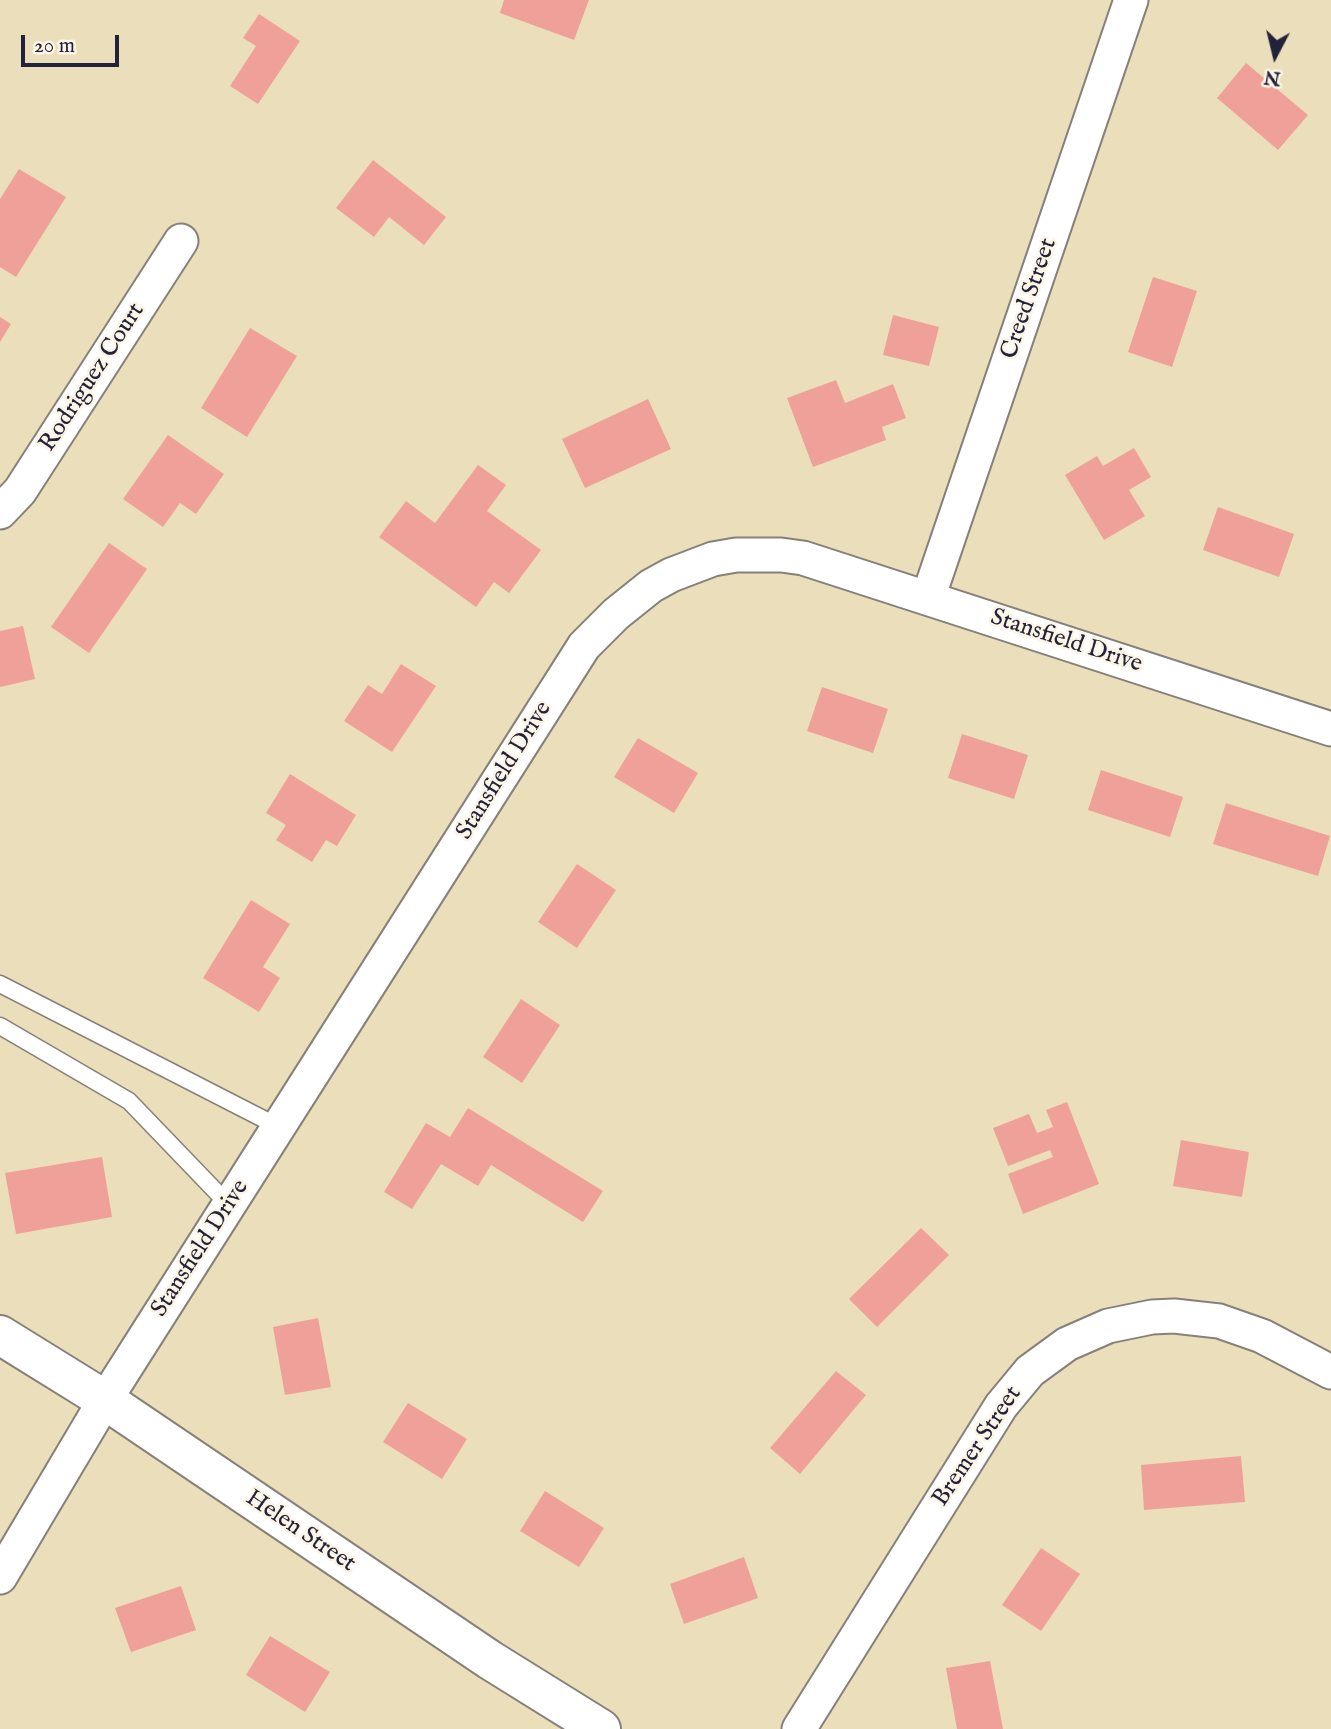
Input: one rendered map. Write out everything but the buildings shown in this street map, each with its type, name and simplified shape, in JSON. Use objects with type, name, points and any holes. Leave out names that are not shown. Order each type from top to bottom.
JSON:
[{"type":"street","name":"Creed Street","points":[[928,598],[1131,0]]},
{"type":"street","name":"Rodriguez Court","points":[[0,512],[20,491],[181,241]]},
{"type":"street","name":"Stansfield Drive","points":[[0,1577],[104,1400],[584,646],[616,614],[651,586],[713,559],[736,555],[803,558],[1331,729]]},
{"type":"street","name":"Bremer Street","points":[[799,1729],[1001,1406],[1030,1371],[1067,1345],[1108,1326],[1152,1317],[1174,1316],[1219,1321],[1262,1336],[1331,1372]]},
{"type":"street","name":"Helen Street","points":[[0,1335],[104,1400],[490,1660],[601,1729]]},
{"type":"lane","points":[[0,984],[279,1127]]},
{"type":"lane","points":[[0,1026],[128,1101],[229,1205]]}]
